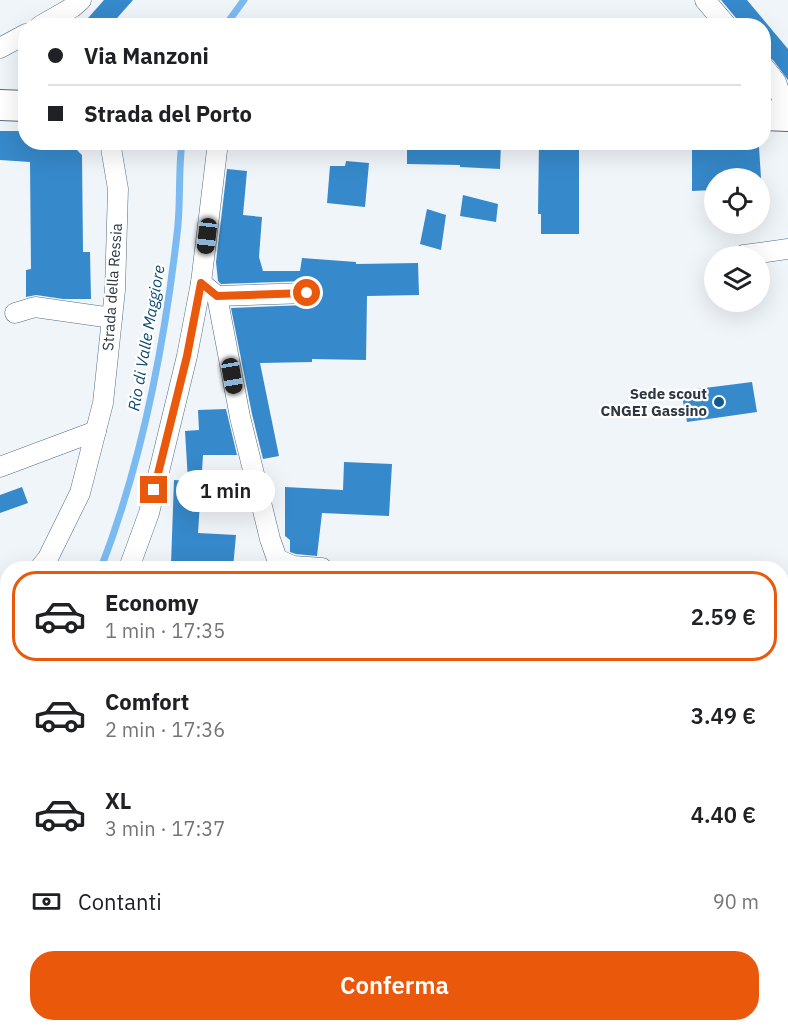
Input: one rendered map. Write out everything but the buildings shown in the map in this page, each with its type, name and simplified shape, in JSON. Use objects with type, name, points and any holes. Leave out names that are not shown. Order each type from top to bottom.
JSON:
[{"type":"main road","points":[[0,105],[18,106]]},
{"type":"main road","points":[[771,116],[788,116]]},
{"type":"street","points":[[54,18],[81,0]]},
{"type":"street","points":[[705,0],[720,18]]},
{"type":"street","points":[[0,48],[18,38]]},
{"type":"street","points":[[771,76],[776,82],[788,116]]},
{"type":"street","name":"Strada della Ressia","points":[[46,561],[80,493],[103,403],[115,290],[117,189],[111,150]]},
{"type":"street","points":[[132,561],[149,513],[187,356],[201,283],[217,150]]},
{"type":"street","points":[[770,251],[788,249]]},
{"type":"street","points":[[201,283],[217,296],[240,417],[270,539],[277,559],[282,561]]},
{"type":"street","points":[[217,296],[307,293]]},
{"type":"street","points":[[15,313],[35,307],[112,318]]},
{"type":"street","points":[[0,467],[96,431]]},
{"type":"waterway","name":"Rio di Valle Maggiore","points":[[231,18],[244,0]]},
{"type":"waterway","name":"Rio di Valle Maggiore","points":[[104,561],[116,528],[140,446],[158,362],[177,234],[181,150]]},
{"type":"place","name":"Sede scout CNGEI Gassino","points":[[719,402]]},
{"type":"route","points":[[154,490],[187,356],[201,283],[217,296],[307,293]]}]
